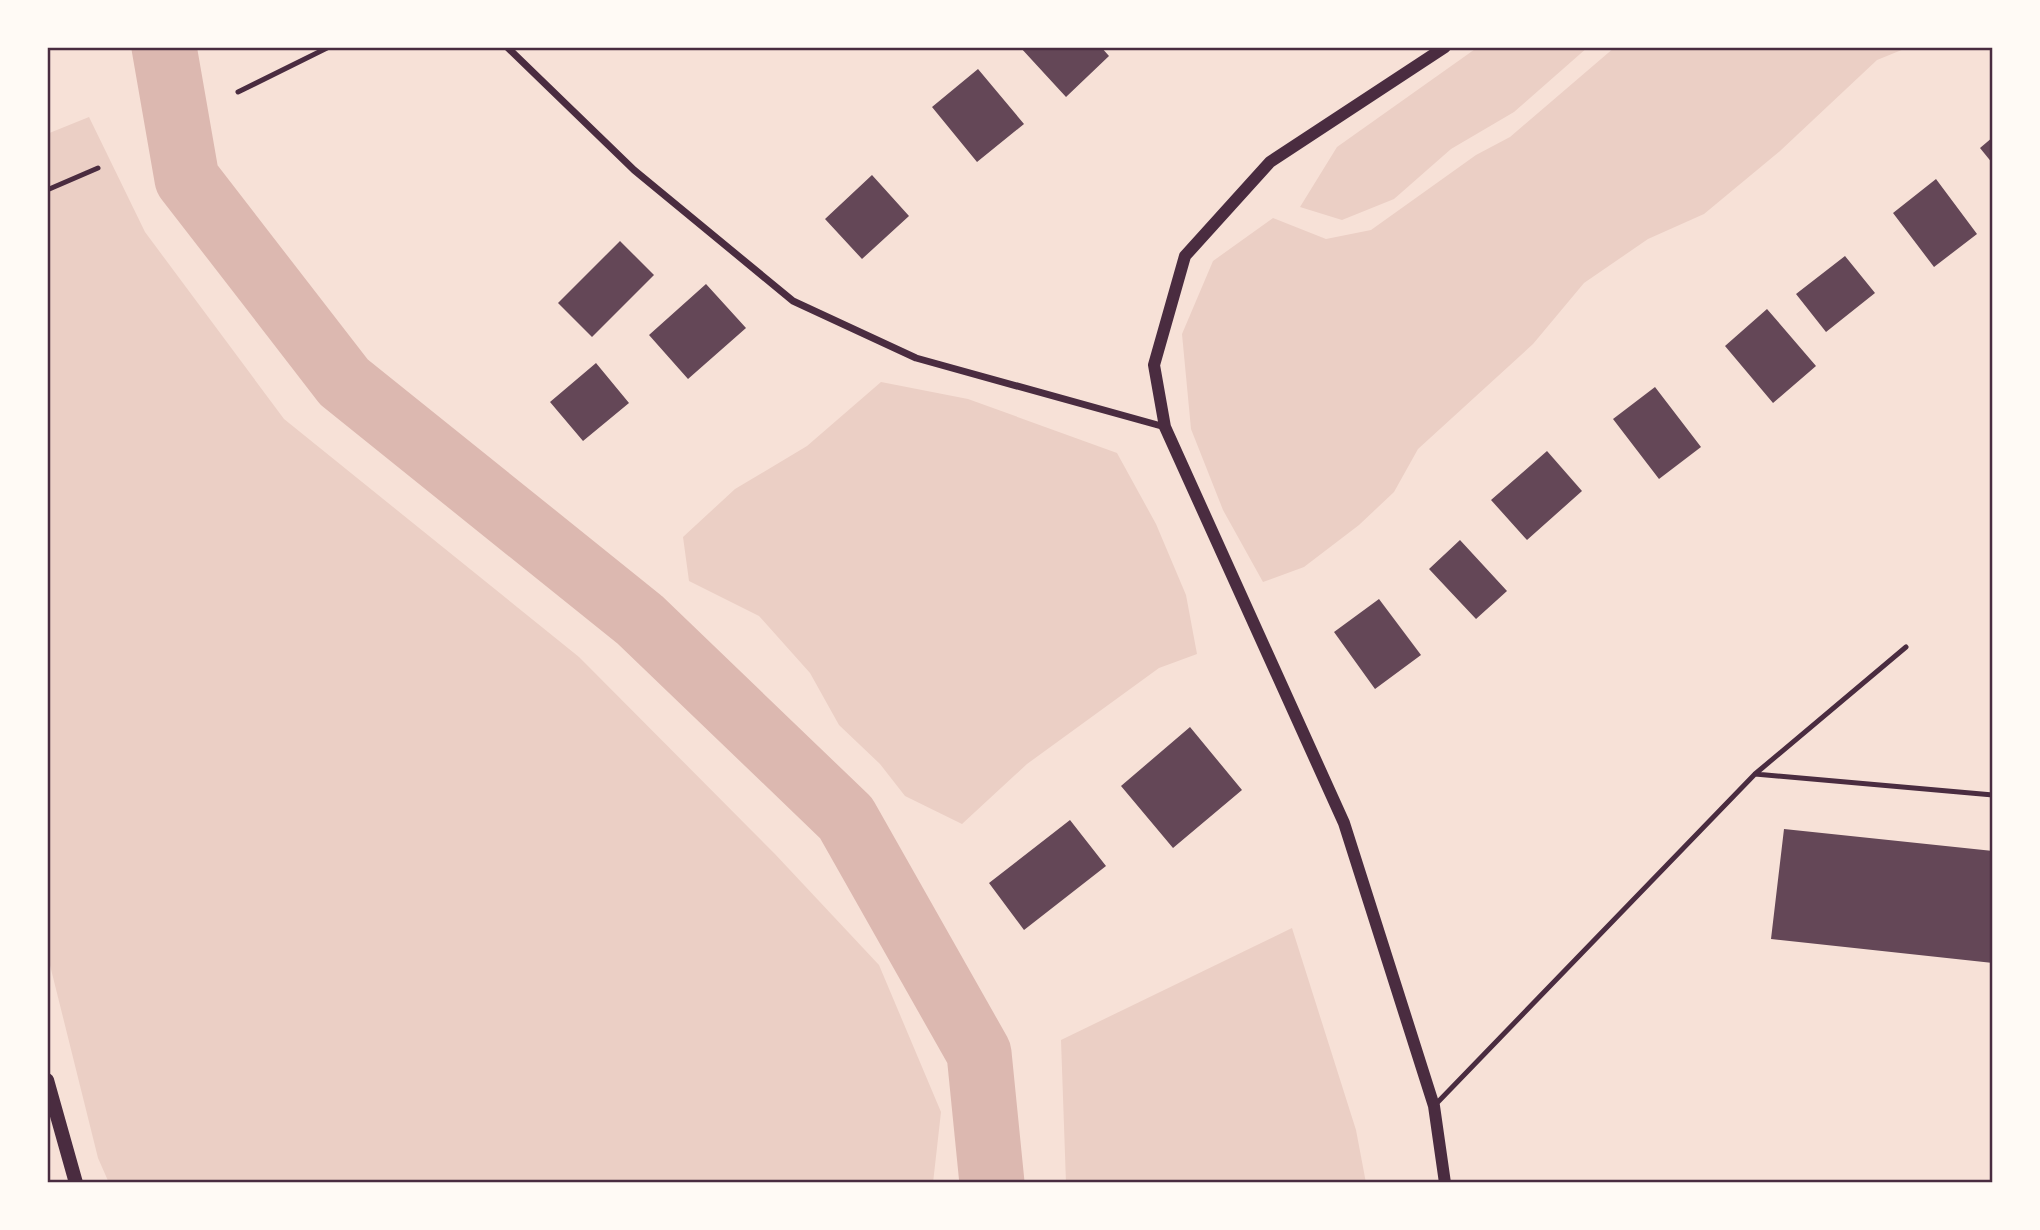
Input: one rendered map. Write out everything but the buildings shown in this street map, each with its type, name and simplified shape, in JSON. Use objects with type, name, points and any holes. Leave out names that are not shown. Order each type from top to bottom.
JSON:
[{"type":"main road","points":[[47,1080],[76,1183]]},
{"type":"street","points":[[507,47],[634,170],[793,301],[916,358],[1165,427]]},
{"type":"street","points":[[1445,47],[1270,162],[1185,256],[1154,365],[1165,427],[1344,823],[1434,1106],[1445,1183]]},
{"type":"lane","points":[[238,92],[329,47]]},
{"type":"lane","points":[[47,190],[98,168]]},
{"type":"lane","points":[[1434,1106],[1755,774],[1906,647]]},
{"type":"lane","points":[[1755,774],[1993,795]]},
{"type":"shaded area","points":[[1478,47],[1588,47],[1514,112],[1451,149],[1394,199],[1342,220],[1300,207],[1337,147]]},
{"type":"shaded area","points":[[1615,47],[1909,47],[1877,60],[1780,151],[1704,214],[1648,239],[1584,283],[1533,344],[1418,449],[1394,492],[1359,525],[1304,567],[1263,582],[1223,510],[1191,429],[1182,334],[1213,261],[1273,218],[1326,239],[1371,230],[1476,155],[1510,137]]},
{"type":"shaded area","points":[[89,117],[145,232],[284,419],[579,657],[774,853],[879,965],[941,1112],[933,1183],[109,1183],[98,1158],[47,953],[47,134]]},
{"type":"shaded area","points":[[881,382],[968,399],[1117,453],[1156,524],[1186,595],[1197,654],[1159,668],[1027,764],[962,824],[905,796],[880,764],[839,725],[810,673],[759,616],[689,581],[683,537],[735,489],[807,446]]},
{"type":"shaded area","points":[[1292,928],[1356,1130],[1366,1183],[1066,1183],[1061,1040]]},
{"type":"waterway","points":[[164,47],[187,179],[344,382],[640,620],[846,818],[979,1053],[992,1183]]}]
